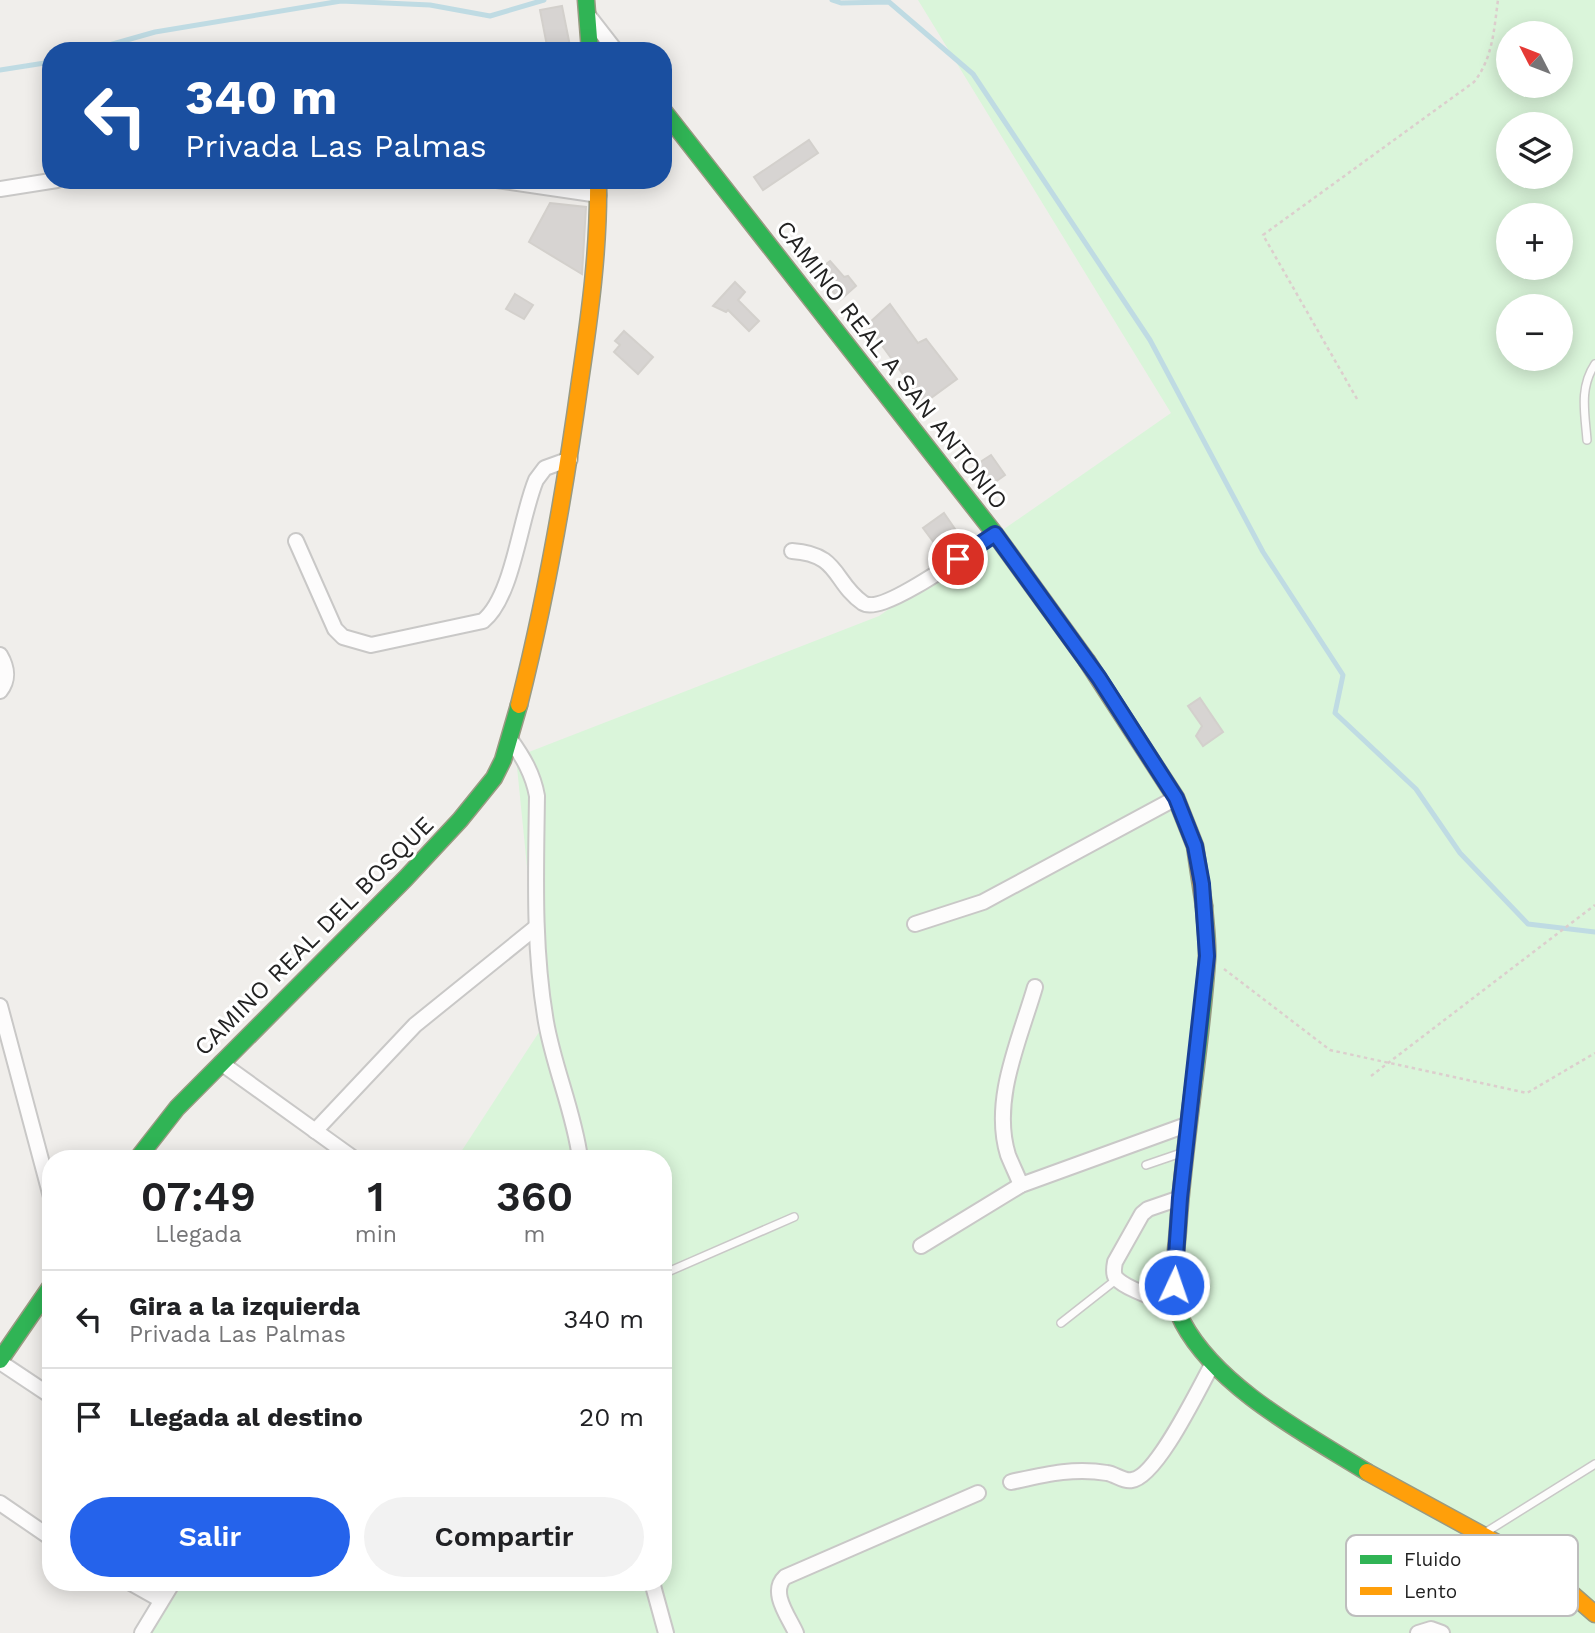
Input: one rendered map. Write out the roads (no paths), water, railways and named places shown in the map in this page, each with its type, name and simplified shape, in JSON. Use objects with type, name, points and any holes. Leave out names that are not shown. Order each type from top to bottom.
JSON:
[{"type":"street","points":[[587,8],[589,42]]},
{"type":"street","points":[[587,8],[610,42]]},
{"type":"street","name":"CAMINO REAL A SAN ANTONIO","points":[[672,121],[995,534],[1099,678],[1176,798],[1195,846],[1202,884],[1207,956],[1180,1198],[1174,1285],[1177,1307],[1193,1339],[1213,1363],[1265,1408],[1392,1487],[1483,1534]]},
{"type":"street","points":[[0,190],[42,183]]},
{"type":"street","points":[[578,1150],[547,1026],[535,928],[537,796],[523,757],[510,739],[544,598],[570,460],[592,300],[598,189]]},
{"type":"street","points":[[296,541],[335,629],[343,638],[371,645],[483,621],[495,612],[503,593],[536,480],[545,468],[570,460]]},
{"type":"street","points":[[792,551],[807,552],[823,559],[863,603],[874,605],[896,598],[995,534]]},
{"type":"street","points":[[0,655],[6,678],[0,691]]},
{"type":"street","name":"CAMINO REAL DEL BOSQUE","points":[[144,1150],[177,1108],[405,879],[460,820],[494,778],[510,739]]},
{"type":"street","points":[[915,923],[983,902],[1176,798]]},
{"type":"street","points":[[314,1131],[415,1025],[535,928]]},
{"type":"street","points":[[1021,1185],[1008,1153],[1004,1108],[1006,1089],[1035,986]]},
{"type":"street","points":[[0,1006],[42,1163]]},
{"type":"street","points":[[221,1063],[341,1150]]},
{"type":"street","points":[[921,1247],[1021,1185],[1189,1124]]},
{"type":"street","points":[[1177,1307],[1116,1279],[1114,1271],[1115,1262],[1142,1214],[1148,1209],[1180,1198]]},
{"type":"street","points":[[42,1299],[0,1361],[42,1390]]},
{"type":"street","points":[[1011,1482],[1062,1471],[1107,1473],[1130,1481],[1138,1478],[1165,1449],[1213,1363]]},
{"type":"street","points":[[796,1633],[778,1593],[778,1586],[785,1577],[978,1493]]},
{"type":"street","points":[[0,1503],[42,1532]]},
{"type":"street","points":[[145,1591],[161,1600]]},
{"type":"street","points":[[142,1633],[167,1591]]},
{"type":"street","points":[[654,1591],[666,1633]]},
{"type":"street","points":[[1418,1633],[1431,1629],[1442,1633]]},
{"type":"lane","points":[[1587,440],[1583,393],[1595,364]]},
{"type":"lane","points":[[1146,1165],[1185,1151]]},
{"type":"lane","points":[[672,1270],[794,1217]]},
{"type":"lane","points":[[1061,1323],[1116,1279]]},
{"type":"lane","points":[[1483,1534],[1595,1464]]},
{"type":"waterway","points":[[120,42],[155,32],[341,1],[430,5],[490,16],[544,0]]},
{"type":"waterway","points":[[832,0],[841,3],[889,2],[973,74],[1150,340],[1263,552],[1343,675],[1335,713],[1416,789],[1460,853],[1528,924],[1595,932]]},
{"type":"waterway","points":[[0,70],[42,63]]}]
